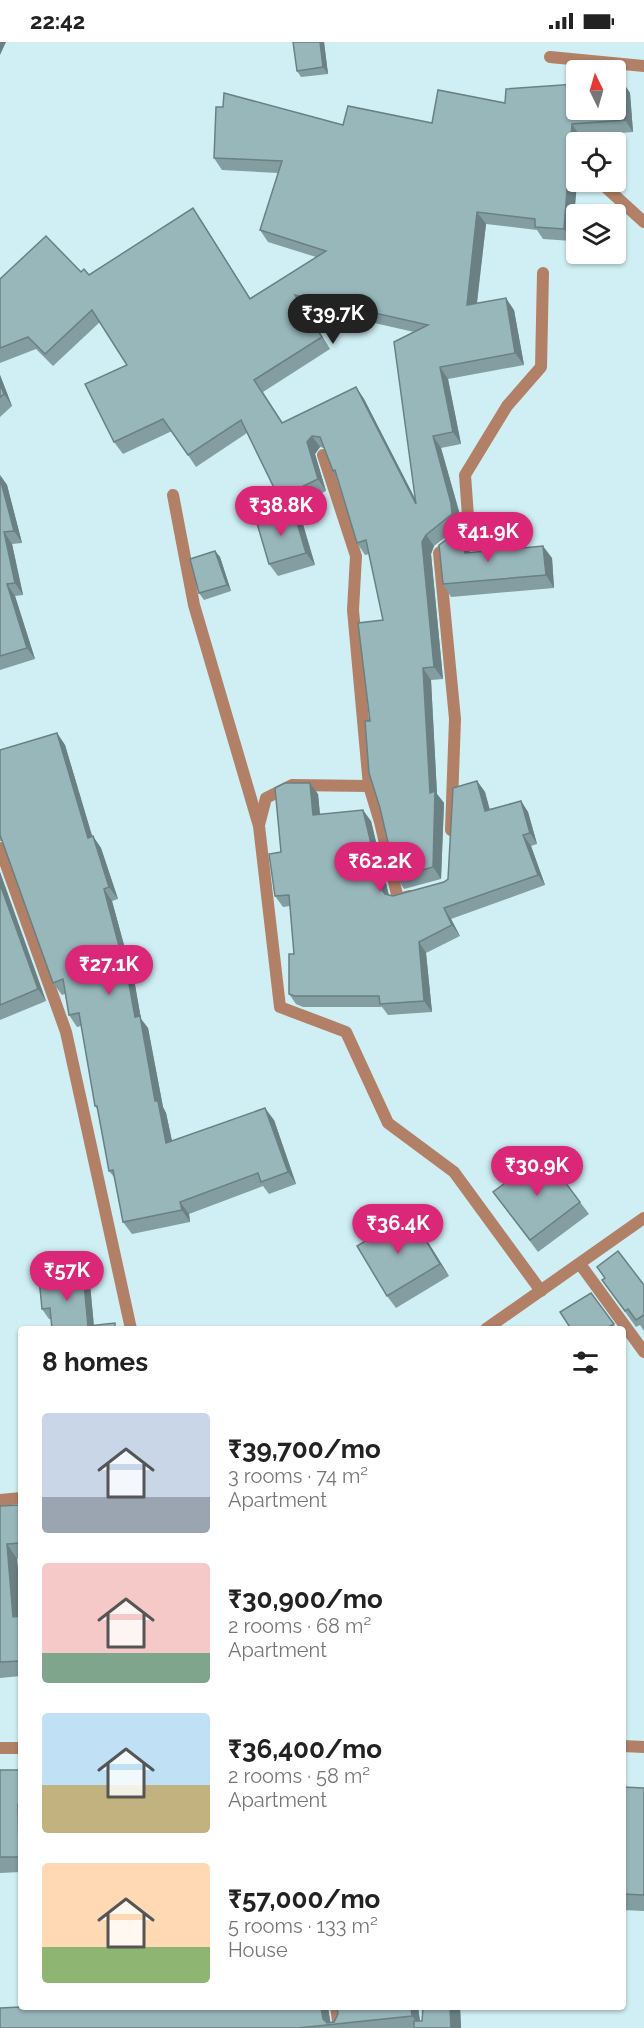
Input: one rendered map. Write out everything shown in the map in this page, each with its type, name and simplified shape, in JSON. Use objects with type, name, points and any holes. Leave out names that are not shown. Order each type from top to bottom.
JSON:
[{"type":"street","points":[[550,57],[644,66]]},
{"type":"street","points":[[611,192],[644,222]]},
{"type":"street","points":[[451,838],[455,720],[439,553],[469,530],[465,475],[507,406],[541,367],[543,273]]},
{"type":"street","points":[[323,455],[356,556],[353,610],[369,786],[398,899],[418,893]]},
{"type":"street","points":[[173,495],[194,605],[259,826],[280,1007],[346,1032],[388,1123],[454,1172],[541,1291]]},
{"type":"street","points":[[259,826],[266,798],[292,785],[369,786]]},
{"type":"street","points":[[0,848],[66,1032],[130,1326]]},
{"type":"street","points":[[490,1326],[644,1218]]},
{"type":"street","points":[[580,1264],[625,1326]]},
{"type":"street","points":[[626,1327],[644,1352]]},
{"type":"street","points":[[0,1500],[18,1498]]},
{"type":"street","points":[[626,1746],[644,1747]]},
{"type":"street","points":[[0,1748],[18,1748]]},
{"type":"street","points":[[336,2010],[339,2028]]},
{"type":"building","points":[[293,42],[320,42],[323,67],[297,71]]},
{"type":"building","points":[[566,85],[566,120],[625,120],[572,124],[571,132],[566,132],[567,192],[564,229],[535,227],[535,219],[477,212],[467,305],[506,298],[515,353],[440,367],[453,432],[433,436],[452,514],[426,535],[422,542],[434,667],[423,668],[430,793],[435,791],[433,867],[396,877],[380,808],[369,773],[365,721],[370,721],[358,623],[383,620],[366,540],[357,543],[335,470],[333,471],[320,437],[312,436],[307,442],[318,479],[279,498],[241,420],[188,455],[163,419],[114,442],[85,384],[127,365],[92,310],[45,354],[28,337],[0,348],[0,279],[46,236],[81,272],[84,269],[89,275],[193,208],[250,299],[326,251],[260,230],[282,161],[214,158],[216,107],[223,107],[224,93],[343,125],[348,106],[432,123],[438,90],[505,103],[506,89]],"holes":[[[295,295],[428,325],[394,342],[416,504],[356,387],[282,423],[254,380],[322,337]]]},
{"type":"building","points":[[0,384],[4,394],[0,397]]},
{"type":"building","points":[[0,478],[14,531],[4,532],[15,583],[7,584],[27,648],[0,656]]},
{"type":"building","points":[[293,509],[306,553],[269,564],[256,520]]},
{"type":"building","points":[[459,530],[465,553],[543,546],[546,575],[443,584],[439,545]]},
{"type":"building","points":[[215,551],[227,585],[199,593],[190,559]]},
{"type":"building","points":[[57,733],[88,838],[93,836],[109,887],[104,889],[120,950],[123,950],[135,1017],[140,1016],[155,1101],[158,1101],[166,1143],[265,1108],[288,1172],[261,1182],[258,1173],[180,1202],[182,1210],[123,1222],[113,1170],[109,1171],[97,1106],[95,1106],[79,1013],[69,1015],[63,979],[53,983],[0,835],[0,750]]},
{"type":"building","points":[[477,781],[485,811],[521,801],[530,833],[523,835],[538,875],[444,908],[452,925],[419,942],[424,1001],[380,1004],[379,996],[295,996],[289,994],[289,954],[294,954],[289,895],[275,896],[269,854],[281,852],[275,788],[285,783],[310,783],[313,815],[363,810],[382,890],[385,894],[393,896],[448,879],[453,788]]},
{"type":"building","points":[[0,884],[38,989],[0,1005]]},
{"type":"building","points":[[544,1154],[580,1202],[530,1240],[493,1192]]},
{"type":"building","points":[[410,1214],[440,1264],[387,1296],[357,1246]]},
{"type":"building","points":[[618,1251],[644,1285],[644,1315],[636,1320],[628,1309],[625,1311],[602,1280],[605,1278],[597,1267]]},
{"type":"building","points":[[83,1273],[88,1326],[52,1326],[50,1308],[42,1309],[39,1278]]},
{"type":"building","points":[[591,1293],[614,1324],[610,1326],[569,1326],[560,1312]]},
{"type":"building","points":[[115,1323],[115,1326],[88,1326]]},
{"type":"building","points":[[18,1505],[18,1543],[7,1544],[13,1617],[18,1616],[18,1661],[0,1662],[0,1506]]},
{"type":"building","points":[[0,1770],[18,1770],[18,1857],[0,1857]]},
{"type":"building","points":[[626,1787],[644,1788],[644,1895],[626,1894]]},
{"type":"building","points":[[18,2007],[18,2010],[322,2010],[323,2019],[327,2023],[334,2022],[337,2010],[411,2010],[412,2016],[298,2028],[0,2028],[0,2008]]},
{"type":"building","points":[[423,2010],[450,2010],[451,2028],[414,2028],[414,2021],[422,2021]]}]
